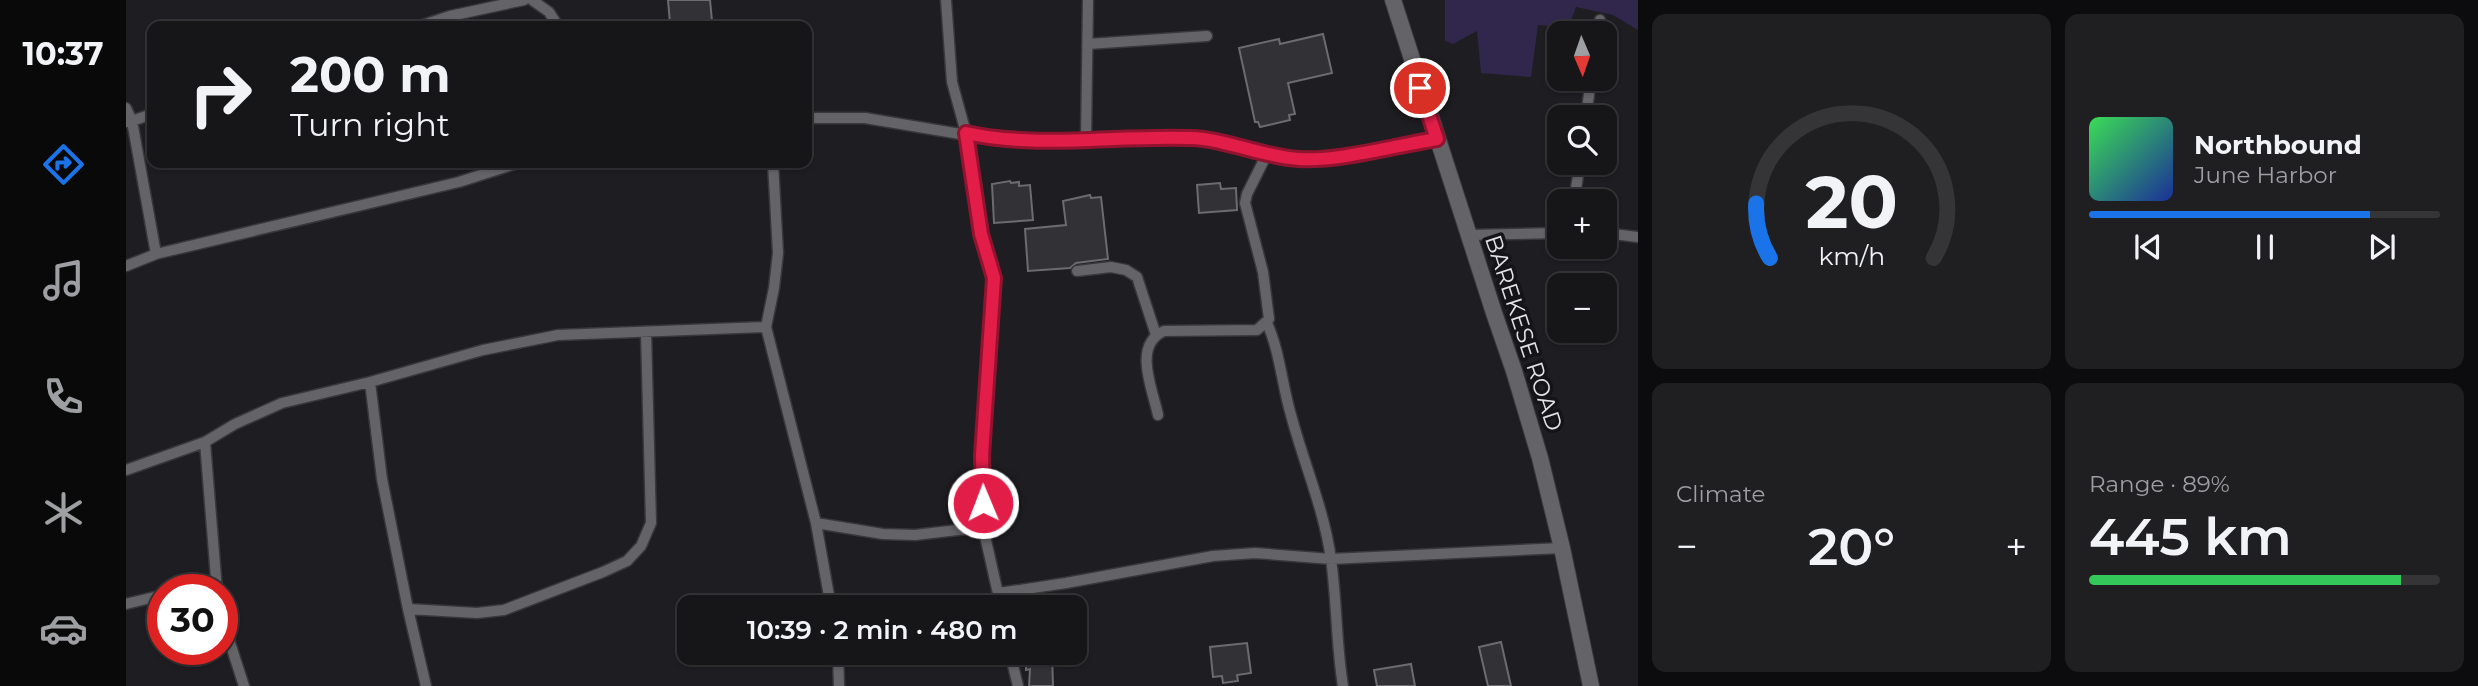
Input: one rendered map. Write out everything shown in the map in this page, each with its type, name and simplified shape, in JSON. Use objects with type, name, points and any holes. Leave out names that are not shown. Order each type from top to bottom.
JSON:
[{"type":"main road","name":"BAREKESE ROAD","points":[[1393,0],[1514,371],[1562,548],[1591,686]]},
{"type":"street","points":[[435,21],[524,0]]},
{"type":"street","points":[[532,0],[549,12],[555,21]]},
{"type":"street","points":[[946,0],[952,82],[966,133],[981,234],[994,278],[982,455],[984,527],[999,593],[1213,556],[1255,553],[1331,559],[1562,548]]},
{"type":"street","points":[[1086,140],[1088,0]]},
{"type":"street","points":[[1088,44],[1207,36]]},
{"type":"street","points":[[126,108],[156,254]]},
{"type":"street","points":[[129,121],[147,116]]},
{"type":"street","points":[[812,118],[865,118],[996,140],[1191,138],[1300,160],[1437,139]]},
{"type":"street","points":[[1268,154],[1245,203],[1263,272],[1270,312],[1267,323],[1274,340],[1283,387],[1304,460],[1322,509],[1331,559],[1343,686]]},
{"type":"street","points":[[126,266],[156,254],[459,182],[502,168]]},
{"type":"street","points":[[773,168],[778,253],[775,288],[766,327],[816,523],[829,595]]},
{"type":"street","points":[[1468,234],[1547,233]]},
{"type":"street","points":[[1617,234],[1638,237]]},
{"type":"street","points":[[1077,271],[1111,267],[1126,270],[1137,277],[1156,335]]},
{"type":"street","points":[[1158,415],[1146,360],[1146,350],[1156,335],[1164,331],[1257,330],[1267,323]]},
{"type":"street","points":[[126,470],[205,442],[235,424],[282,403],[370,382],[483,350],[558,335],[766,327]]},
{"type":"street","points":[[408,610],[477,613],[504,610],[627,561],[641,546],[651,523],[646,332]]},
{"type":"street","points":[[370,382],[382,479],[426,686]]},
{"type":"street","points":[[205,442],[215,574]]},
{"type":"street","points":[[816,523],[883,534],[915,535],[984,527]]},
{"type":"street","points":[[126,604],[147,599]]},
{"type":"street","points":[[237,665],[244,686]]},
{"type":"street","points":[[838,665],[839,686]]},
{"type":"street","points":[[1013,665],[1018,686]]},
{"type":"shaded area","points":[[1445,0],[1638,0],[1638,30],[1613,15],[1576,7],[1571,21],[1547,21],[1547,26],[1538,25],[1531,77],[1481,73],[1477,31],[1453,44],[1445,41]]},
{"type":"building","points":[[668,0],[710,0],[712,21],[670,21]]},
{"type":"building","points":[[1323,34],[1332,73],[1288,83],[1295,114],[1289,115],[1290,120],[1260,127],[1258,122],[1255,122],[1239,48],[1279,39],[1280,44]]},
{"type":"building","points":[[1019,182],[1019,186],[1030,185],[1033,220],[994,223],[992,184]]},
{"type":"building","points":[[1220,183],[1221,189],[1236,188],[1237,210],[1199,213],[1197,185]]},
{"type":"building","points":[[1090,195],[1091,198],[1101,197],[1108,259],[1076,263],[1070,268],[1028,271],[1025,229],[1066,225],[1063,201]]},
{"type":"building","points":[[1501,642],[1511,686],[1488,686],[1479,647]]},
{"type":"building","points":[[1247,643],[1251,673],[1237,675],[1238,681],[1223,683],[1222,676],[1213,677],[1210,647]]},
{"type":"building","points":[[1411,664],[1415,686],[1377,686],[1374,670]]},
{"type":"building","points":[[1026,665],[1052,665],[1053,686],[1029,686],[1030,669],[1026,670]]},
{"type":"route","points":[[983,503],[982,455],[994,278],[981,234],[966,133],[996,140],[1025,141],[1191,138],[1300,160],[1324,158],[1437,139],[1420,88]]}]
